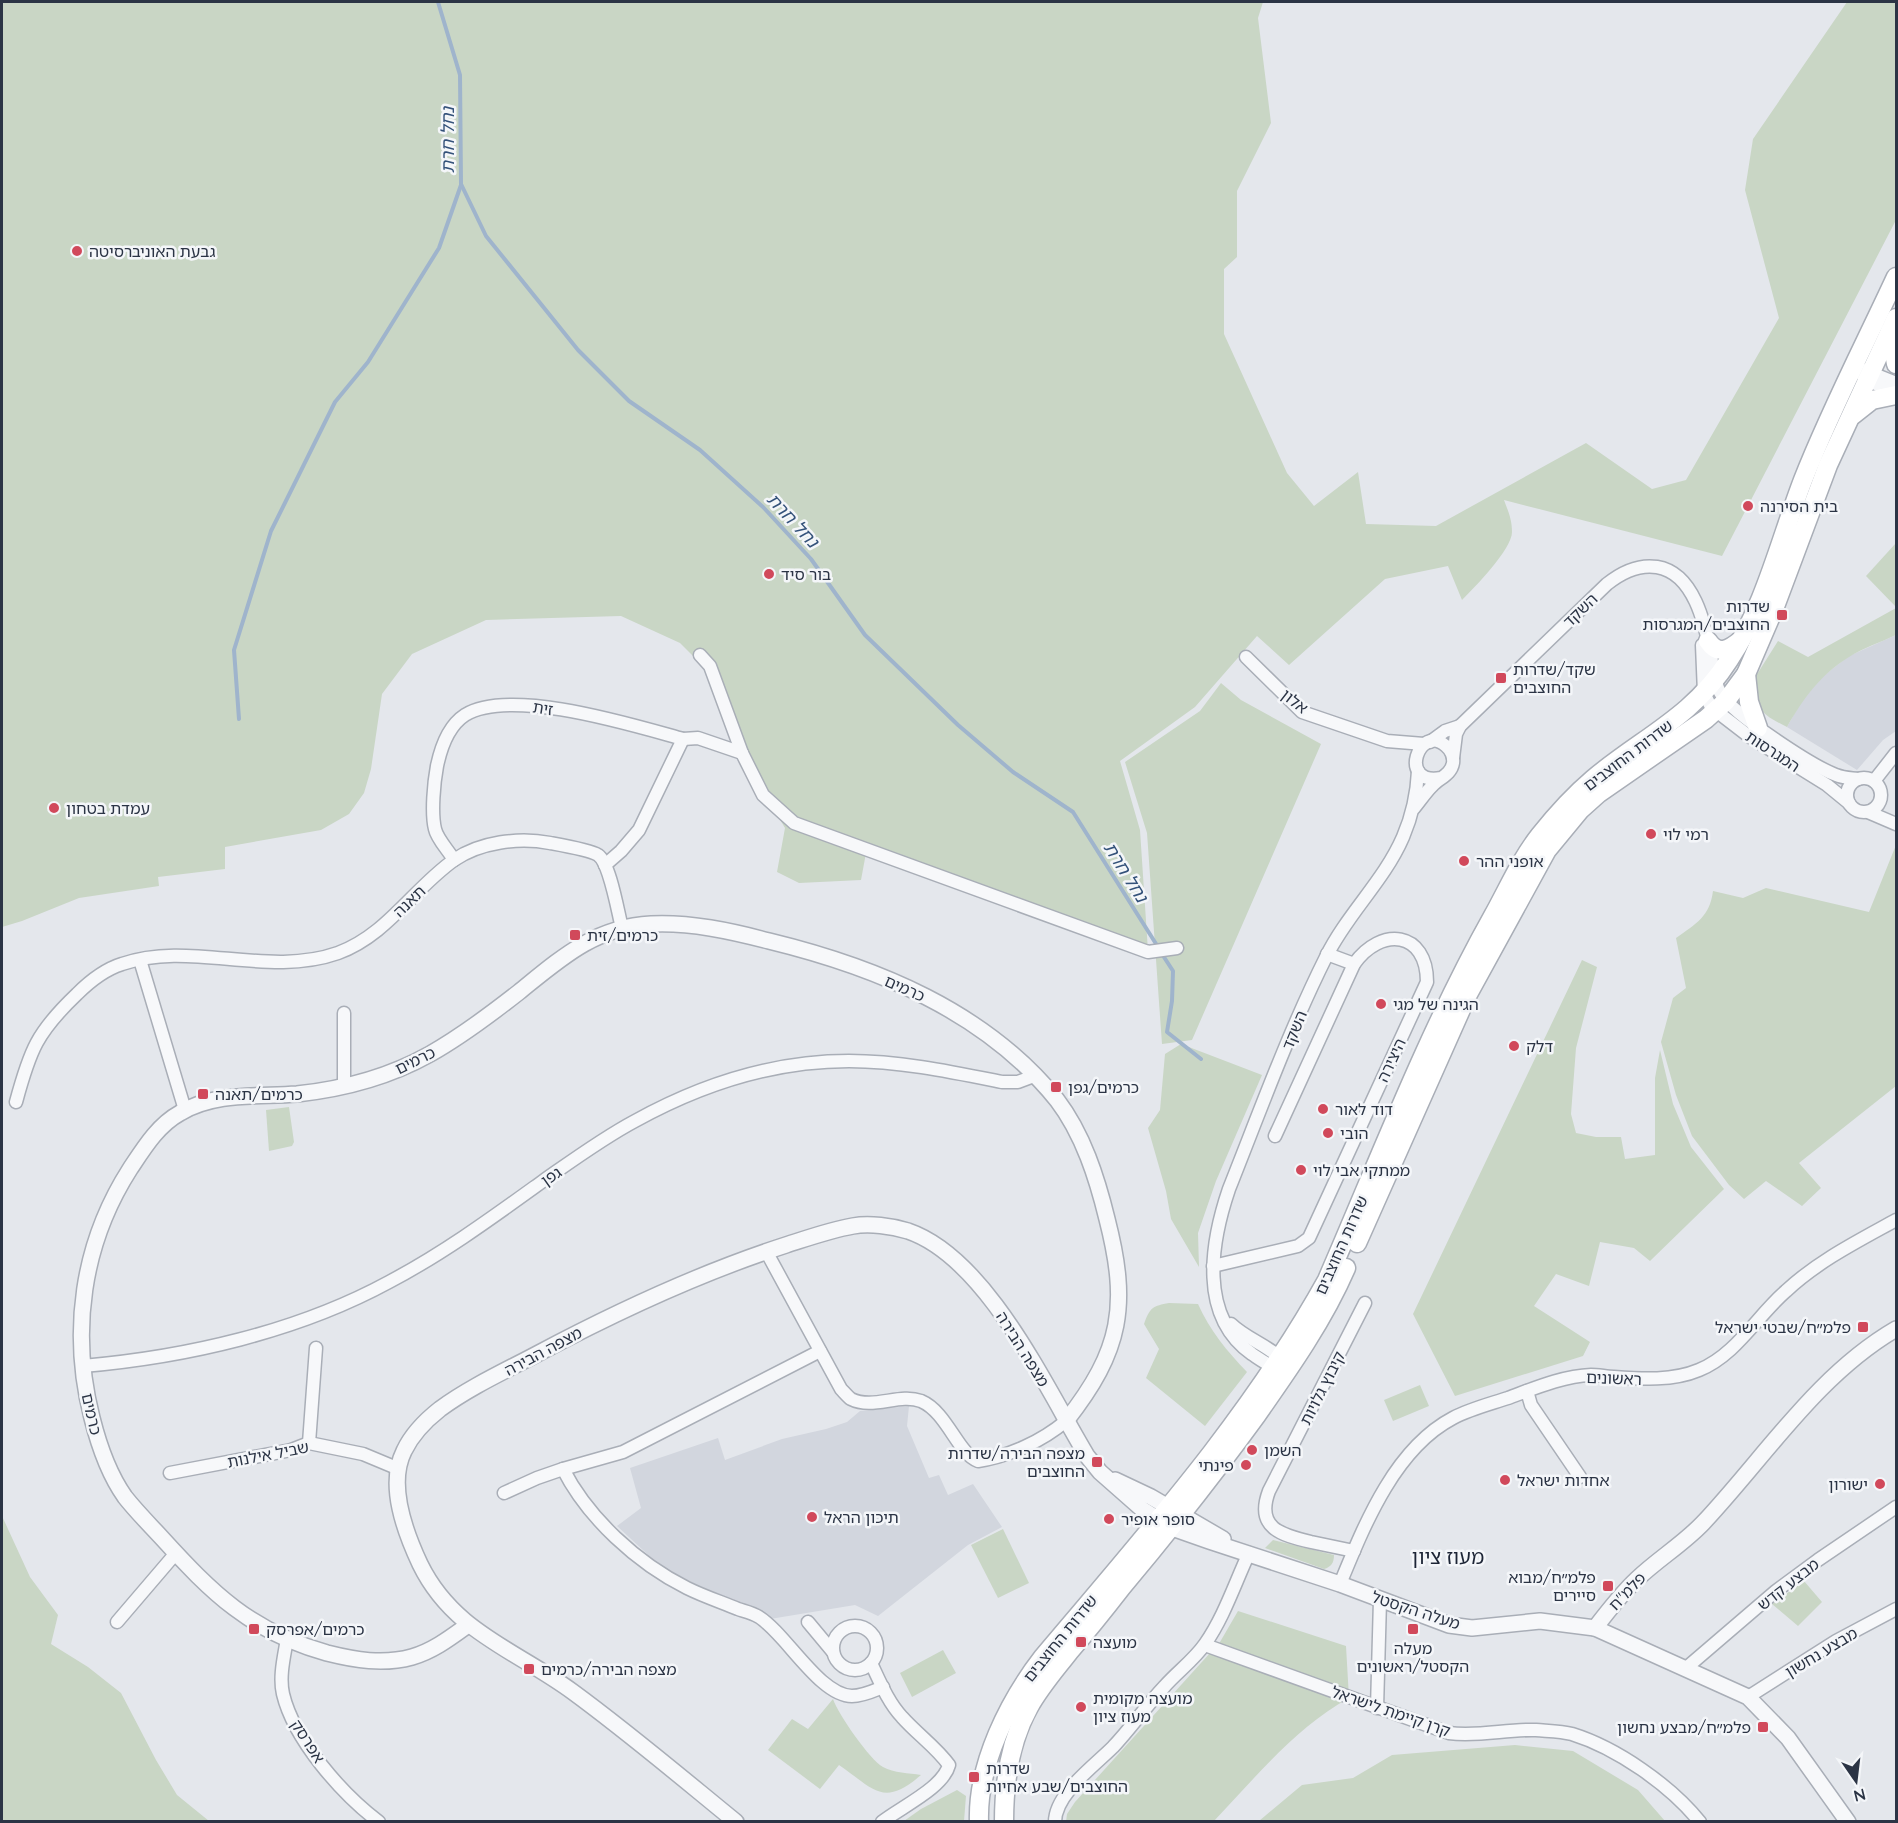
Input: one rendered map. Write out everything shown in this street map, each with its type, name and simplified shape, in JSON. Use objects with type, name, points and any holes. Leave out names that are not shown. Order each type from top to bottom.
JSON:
[{"type":"main road","points":[[1864,374],[1896,277]]},
{"type":"main road","points":[[1864,374],[1893,324]]},
{"type":"main road","points":[[1893,324],[1896,364]]},
{"type":"main road","name":"שדרות החוצבים","points":[[1004,1821],[1010,1760],[1028,1707],[1170,1518],[1203,1465],[1329,1305],[1467,996],[1547,850],[1580,810],[1599,793],[1721,706],[1746,674],[1774,609],[1817,493],[1850,418],[1864,374]]},
{"type":"main road","name":"שדרות החוצבים","points":[[1280,1365],[1327,1281],[1460,975],[1537,839],[1560,811],[1594,778],[1675,720],[1710,687],[1741,640],[1766,582],[1804,477],[1864,374]]},
{"type":"main road","points":[[1850,418],[1872,400],[1896,394]]},
{"type":"main road","points":[[1708,641],[1712,648],[1718,651],[1729,648],[1741,640]]},
{"type":"main road","points":[[1746,674],[1750,705],[1758,728]]},
{"type":"main road","name":"שדרות החוצבים","points":[[979,1821],[982,1792],[991,1754],[1019,1689],[1043,1657],[1170,1518]]},
{"type":"street","points":[[1864,374],[1896,383]]},
{"type":"street","points":[[1864,374],[1896,394]]},
{"type":"street","name":"השקד","points":[[1427,743],[1445,731],[1460,726],[1617,575],[1644,566],[1663,568],[1686,585],[1694,597],[1708,641],[1710,687]]},
{"type":"street","name":"השקד","points":[[1702,622],[1710,687]]},
{"type":"street","points":[[700,656],[710,666],[742,753],[763,795],[794,823],[1148,952],[1177,948]]},
{"type":"street","name":"אלון","points":[[1246,657],[1302,712],[1387,741],[1406,753],[1417,768]]},
{"type":"street","name":"המגרסות","points":[[1710,687],[1721,706],[1767,748],[1827,785],[1849,802]]},
{"type":"street","name":"זית","points":[[454,860],[435,830],[436,769],[443,742],[463,716],[481,707],[524,705],[600,717],[683,738],[698,738],[742,753]]},
{"type":"street","name":"המגרסות","points":[[1721,706],[1834,775],[1858,779]]},
{"type":"street","points":[[1453,758],[1442,743],[1427,743],[1417,754],[1417,768],[1428,778],[1441,778],[1450,770],[1453,758],[1456,734],[1460,726]]},
{"type":"street","points":[[622,928],[605,865],[639,830],[683,738]]},
{"type":"street","name":"אלון","points":[[1387,741],[1427,743]]},
{"type":"street","points":[[1874,781],[1896,753]]},
{"type":"street","name":"השקד","points":[[1213,1266],[1215,1236],[1229,1189],[1327,954],[1403,838],[1413,810],[1417,768]]},
{"type":"street","name":"השקד","points":[[1413,810],[1441,778]]},
{"type":"street","points":[[1896,819],[1874,781],[1866,778],[1853,782],[1848,789],[1849,802],[1857,811],[1868,812],[1896,824]]},
{"type":"street","points":[[1868,812],[1876,808],[1882,798]]},
{"type":"street","name":"תאנה","points":[[16,1102],[34,1044],[57,1013],[82,989],[110,969],[123,963],[181,956],[288,962],[338,952],[364,940],[387,923],[454,860],[476,849],[498,843],[523,840],[564,845],[599,855],[605,865]]},
{"type":"street","name":"כרמים","points":[[468,1625],[435,1648],[415,1656],[387,1662],[355,1660],[306,1647],[268,1631],[236,1610],[201,1580],[125,1497],[108,1468],[96,1437],[86,1397],[80,1342],[82,1308],[89,1263],[103,1222],[122,1182],[144,1148],[178,1113],[225,1098],[294,1094],[344,1087],[397,1070],[466,1032],[567,954],[608,932],[622,928],[665,924],[718,930],[808,951],[862,969],[950,1009],[993,1038],[1034,1076],[1061,1105],[1090,1161],[1106,1211],[1119,1276],[1117,1329],[1102,1365],[1079,1405],[1066,1421]]},
{"type":"street","name":"היצירה","points":[[1213,1266],[1298,1246],[1308,1238],[1427,982],[1424,959],[1410,943],[1395,937],[1384,940],[1364,950],[1354,964],[1275,1136]]},
{"type":"street","points":[[1327,954],[1354,964]]},
{"type":"street","points":[[140,960],[185,1110]]},
{"type":"street","points":[[344,1013],[344,1087]]},
{"type":"street","name":"גפן","points":[[83,1366],[126,1362],[208,1346],[284,1326],[351,1302],[464,1238],[593,1146],[634,1121],[730,1078],[769,1068],[849,1061],[920,1067],[1002,1082],[1018,1082],[1034,1076]]},
{"type":"street","name":"ראשונים","points":[[1340,1584],[1365,1522],[1387,1484],[1429,1434],[1454,1418],[1572,1377],[1593,1375],[1649,1379],[1698,1371],[1716,1362],[1786,1291],[1808,1273],[1839,1252],[1896,1220]]},
{"type":"street","name":"מצפה הבירה","points":[[736,1821],[569,1689],[468,1625],[449,1608],[430,1584],[408,1537],[400,1508],[396,1480],[403,1453],[420,1427],[441,1408],[488,1380],[614,1313],[737,1260],[856,1225],[880,1226],[909,1232],[939,1248],[964,1269],[987,1293],[1008,1323],[1087,1456],[1100,1473],[1170,1518]]},
{"type":"street","points":[[766,1251],[841,1389],[851,1399],[867,1402],[905,1398],[920,1401],[933,1409],[969,1455],[978,1461],[1033,1443],[1046,1437],[1066,1421]]},
{"type":"street","points":[[1213,1266],[1213,1282],[1220,1309],[1239,1343],[1280,1365]]},
{"type":"street","name":"קיבוץ גלויות","points":[[1354,1551],[1289,1536],[1277,1531],[1264,1512],[1269,1491],[1365,1303]]},
{"type":"street","name":"פלמ\"ח","points":[[1848,1821],[1788,1738],[1748,1697],[1595,1628],[1637,1578],[1698,1528],[1798,1412],[1827,1383],[1857,1356],[1896,1329]]},
{"type":"street","points":[[309,1443],[316,1348]]},
{"type":"street","points":[[504,1493],[563,1469],[623,1452],[820,1351]]},
{"type":"street","points":[[1527,1391],[1531,1405],[1580,1477]]},
{"type":"street","name":"שביל אילנות","points":[[170,1473],[291,1450],[309,1443],[363,1454],[399,1469]]},
{"type":"street","points":[[563,1469],[573,1488],[591,1512],[624,1544],[661,1573],[687,1588],[759,1617],[817,1677],[836,1690],[849,1696],[860,1695],[883,1687]]},
{"type":"street","name":"מבצע קדש","points":[[1685,1668],[1783,1586],[1896,1507]]},
{"type":"street","name":"מעלה הקסטל","points":[[1170,1518],[1246,1552],[1449,1625],[1472,1628],[1540,1621],[1595,1628]]},
{"type":"street","points":[[1055,1821],[1059,1804],[1065,1794],[1115,1744],[1165,1686],[1205,1645],[1214,1630],[1246,1552]]},
{"type":"street","points":[[117,1622],[176,1553]]},
{"type":"street","points":[[1377,1708],[1380,1600]]},
{"type":"street","name":"מבצע נחשון","points":[[1748,1697],[1836,1641],[1896,1609]]},
{"type":"street","points":[[808,1622],[833,1652],[835,1659],[847,1669],[857,1670],[871,1663],[875,1657],[876,1642],[867,1630],[860,1627],[846,1628],[835,1638],[833,1652]]},
{"type":"street","name":"אפרסק","points":[[287,1639],[282,1671],[283,1693],[298,1730],[340,1785],[379,1821]]},
{"type":"street","name":"קרן קיימת לישראל","points":[[1205,1645],[1449,1733],[1477,1734],[1534,1730],[1571,1734],[1605,1747],[1634,1764],[1668,1790],[1700,1821]]},
{"type":"street","points":[[871,1663],[901,1716],[949,1765],[947,1774],[939,1782],[882,1821]]},
{"type":"shaded area","points":[[1896,635],[1896,731],[1883,740],[1857,770],[1787,727],[1801,702],[1818,680],[1849,656]]},
{"type":"shaded area","name":"תיכון הראל","points":[[909,1406],[907,1426],[929,1478],[939,1475],[948,1495],[973,1484],[1002,1527],[968,1545],[878,1616],[855,1605],[770,1619],[658,1564],[617,1526],[641,1508],[630,1468],[718,1438],[725,1460],[782,1439],[847,1422],[860,1411]]},
{"type":"green space","points":[[2,2],[1263,2],[1258,18],[1271,123],[1237,191],[1237,257],[1224,269],[1224,334],[1287,473],[1314,506],[1358,472],[1366,524],[1436,526],[1586,443],[1652,489],[1686,480],[1779,318],[1745,190],[1753,139],[1847,2],[1896,2],[1896,220],[1722,556],[1504,500],[1510,515],[1512,532],[1510,539],[1492,568],[1462,600],[1448,566],[1385,579],[1289,665],[1257,636],[1195,707],[1120,761],[1140,830],[1148,951],[866,853],[861,880],[799,883],[777,872],[785,828],[773,808],[713,676],[680,643],[621,616],[486,620],[412,654],[382,694],[371,769],[364,793],[349,814],[321,830],[225,847],[225,869],[158,877],[159,886],[79,898],[2,927]]},
{"type":"green space","points":[[1896,543],[1896,607],[1866,576]]},
{"type":"green space","points":[[1896,608],[1896,635],[1854,654],[1829,672],[1806,697],[1787,727],[1765,714],[1757,698],[1754,679],[1778,641],[1808,657]]},
{"type":"green space","points":[[1221,683],[1241,700],[1321,744],[1192,1040],[1162,1044],[1147,833],[1125,762],[1200,711]]},
{"type":"green space","points":[[1896,845],[1896,1086],[1799,1163],[1821,1188],[1802,1206],[1766,1181],[1744,1199],[1729,1185],[1692,1136],[1676,1095],[1661,1042],[1673,998],[1686,988],[1676,938],[1701,919],[1709,907],[1713,891],[1743,898],[1766,888],[1869,912]]},
{"type":"green space","points":[[1582,960],[1597,967],[1576,1048],[1571,1114],[1576,1133],[1596,1137],[1621,1137],[1625,1159],[1655,1155],[1655,1078],[1660,1050],[1673,1104],[1691,1147],[1724,1189],[1650,1261],[1634,1248],[1600,1242],[1589,1286],[1556,1274],[1534,1306],[1590,1342],[1583,1356],[1455,1396],[1413,1314]]},
{"type":"green space","points":[[1181,1044],[1262,1075],[1216,1181],[1198,1233],[1199,1267],[1171,1219],[1166,1191],[1148,1128],[1160,1110],[1165,1054]]},
{"type":"green space","points":[[289,1107],[294,1142],[292,1146],[269,1151],[266,1110]]},
{"type":"green space","points":[[1169,1303],[1198,1304],[1219,1340],[1247,1372],[1205,1426],[1146,1378],[1159,1349],[1144,1324],[1153,1308]]},
{"type":"green space","points":[[1420,1385],[1429,1406],[1393,1421],[1384,1400]]},
{"type":"green space","points":[[2,1516],[30,1577],[58,1615],[51,1644],[88,1667],[121,1693],[177,1795],[209,1821],[2,1821]]},
{"type":"green space","points":[[1003,1529],[1029,1583],[998,1598],[971,1545]]},
{"type":"green space","points":[[1273,1540],[1334,1555],[1333,1562],[1324,1569],[1265,1548]]},
{"type":"green space","points":[[1804,1581],[1822,1602],[1798,1626],[1772,1604]]},
{"type":"green space","points":[[1238,1611],[1346,1646],[1349,1698],[1329,1710],[1294,1738],[1214,1821],[1066,1822],[1067,1814],[1075,1802],[1220,1642]]},
{"type":"green space","points":[[943,1650],[956,1673],[912,1697],[900,1673]]},
{"type":"green space","points":[[833,1699],[855,1736],[877,1763],[892,1770],[921,1775],[897,1791],[888,1793],[870,1787],[839,1765],[820,1789],[768,1750],[792,1719],[808,1729]]},
{"type":"green space","points":[[1515,1745],[1573,1751],[1638,1790],[1665,1821],[1259,1821],[1302,1785],[1353,1778],[1392,1755]]},
{"type":"green space","points":[[957,1790],[966,1796],[964,1821],[904,1821],[921,1809]]},
{"type":"waterway","name":"נחל חרת","points":[[438,2],[460,75],[461,184],[486,236],[578,350],[629,401],[700,450],[763,507],[811,559],[865,635],[958,725],[1013,772],[1073,812],[1158,947]]},
{"type":"waterway","points":[[239,719],[234,650],[271,531],[335,402],[368,362],[439,248],[461,185]]},
{"type":"waterway","name":"נחל חרת","points":[[1162,954],[1173,971],[1172,1001],[1167,1032],[1201,1059]]},
{"type":"place","name":"גבעת האוניברסיטה","points":[[77,251]]},
{"type":"place","name":"בית הסירנה","points":[[1748,506]]},
{"type":"place","name":"בור סיד","points":[[769,574]]},
{"type":"place","name":"שדרות החוצבים/המגרסות","points":[[1782,615]]},
{"type":"place","name":"שקד/שדרות החוצבים","points":[[1501,678]]},
{"type":"place","name":"עמדת בטחון","points":[[54,808]]},
{"type":"place","name":"רמי לוי","points":[[1651,834]]},
{"type":"place","name":"אופני ההר","points":[[1464,861]]},
{"type":"place","name":"כרמים/זית","points":[[575,935]]},
{"type":"place","name":"הגינה של מגי","points":[[1381,1004]]},
{"type":"place","name":"דלק","points":[[1514,1046]]},
{"type":"place","name":"כרמים/גפן","points":[[1056,1087]]},
{"type":"place","name":"כרמים/תאנה","points":[[203,1094]]},
{"type":"place","name":"דוד לאור","points":[[1323,1109]]},
{"type":"place","name":"הובי","points":[[1328,1133]]},
{"type":"place","name":"ממתקי אבי לוי","points":[[1301,1170]]},
{"type":"place","name":"פלמ״ח/שבטי ישראל","points":[[1863,1327]]},
{"type":"place","name":"השמן","points":[[1252,1450]]},
{"type":"place","name":"מצפה הבירה/שדרות החוצבים","points":[[1097,1462]]},
{"type":"place","name":"פינתי","points":[[1246,1465]]},
{"type":"place","name":"אחדות ישראל","points":[[1505,1480]]},
{"type":"place","name":"ישורון","points":[[1880,1484]]},
{"type":"place","name":"תיכון הראל","points":[[812,1517]]},
{"type":"place","name":"סופר אופיר","points":[[1109,1519]]},
{"type":"place","name":"פלמ״ח/מבוא סיירים","points":[[1608,1586]]},
{"type":"place","name":"כרמים/אפרסק","points":[[254,1629]]},
{"type":"place","name":"מעלה הקסטל/ראשונים","points":[[1413,1629]]},
{"type":"place","name":"מועצה","points":[[1081,1642]]},
{"type":"place","name":"מצפה הבירה/כרמים","points":[[529,1669]]},
{"type":"place","name":"מועצה מקומית מעוז ציון","points":[[1081,1707]]},
{"type":"place","name":"פלמ״ח/מבצע נחשון","points":[[1763,1727]]},
{"type":"place","name":"שדרות החוצבים/שבע אחיות","points":[[974,1777]]},
{"type":"district","name":"מעוז ציון","points":[[1448,1556]]}]
